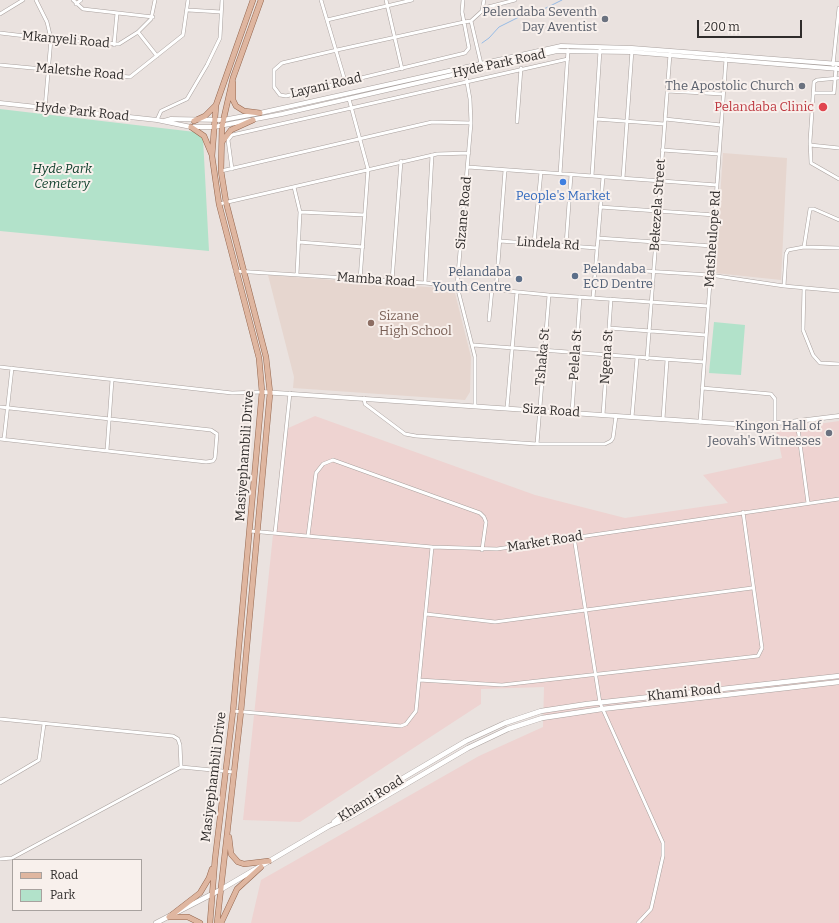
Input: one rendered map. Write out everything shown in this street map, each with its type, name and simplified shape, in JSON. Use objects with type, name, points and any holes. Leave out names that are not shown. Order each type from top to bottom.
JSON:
[{"type":"main road","name":"Masiyephambili Drive","points":[[210,923],[215,859],[233,711],[262,392],[259,358],[219,204],[212,156],[216,105],[253,0]]},
{"type":"main road","name":"Masiyephambili Drive","points":[[217,923],[241,711],[270,393],[266,357],[226,202],[221,172],[221,145],[223,120],[233,78],[261,0]]},
{"type":"main road","points":[[233,78],[233,100],[236,106],[244,111],[260,113]]},
{"type":"main road","points":[[194,121],[205,116],[216,105]]},
{"type":"main road","points":[[221,145],[229,132],[253,120]]},
{"type":"main road","points":[[191,127],[204,136],[212,156]]},
{"type":"main road","name":"Khami Road","points":[[329,826],[347,811],[486,731],[505,722],[541,712],[600,703],[839,676]]},
{"type":"main road","name":"Khami Road","points":[[329,826],[350,817],[468,748],[508,729],[542,718],[602,709],[839,682]]},
{"type":"main road","points":[[221,923],[237,889],[261,867],[329,826]]},
{"type":"main road","points":[[227,828],[231,854],[234,859],[244,864],[269,861]]},
{"type":"main road","points":[[169,917],[200,893],[209,878],[215,859]]},
{"type":"main road","points":[[156,923],[261,867]]},
{"type":"main road","points":[[169,917],[188,917],[200,923]]},
{"type":"street","points":[[0,14],[23,0]]},
{"type":"street","points":[[36,0],[47,22],[51,39],[45,108]]},
{"type":"street","points":[[73,0],[84,10],[153,17],[155,0]]},
{"type":"street","points":[[76,4],[81,0]]},
{"type":"street","name":"Maletshe Road","points":[[0,65],[125,78],[133,75],[183,35],[188,10],[188,0]]},
{"type":"street","points":[[157,120],[162,112],[187,99],[219,44],[222,0]]},
{"type":"street","points":[[321,0],[345,81]]},
{"type":"street","points":[[386,0],[402,69]]},
{"type":"street","points":[[327,20],[412,0]]},
{"type":"street","points":[[463,0],[464,22]]},
{"type":"street","points":[[482,11],[484,0]]},
{"type":"street","points":[[482,65],[471,21],[482,11],[493,5],[515,0]]},
{"type":"street","points":[[813,93],[834,93],[837,78],[836,64],[839,8]]},
{"type":"street","points":[[188,10],[221,12]]},
{"type":"street","points":[[114,45],[117,14]]},
{"type":"street","name":"Mkanyeli Road","points":[[0,33],[114,45],[121,43],[138,32],[153,17]]},
{"type":"street","name":"Layani Road","points":[[464,22],[469,48],[467,52],[286,96],[280,95],[274,87],[273,76],[278,65],[337,50],[464,22],[471,21]]},
{"type":"street","points":[[138,32],[157,56]]},
{"type":"street","points":[[592,176],[600,46]]},
{"type":"street","name":"Hyde Park Road","points":[[164,121],[223,120],[464,69],[546,49],[600,46],[836,69]]},
{"type":"street","points":[[560,174],[569,48]]},
{"type":"street","name":"Hyde Park Road","points":[[569,48],[600,51],[632,50]]},
{"type":"street","points":[[623,178],[632,50]]},
{"type":"street","name":"Bekezela Street","points":[[647,359],[670,53]]},
{"type":"street","name":"Hyde Park Road","points":[[726,58],[836,64]]},
{"type":"street","name":"Matsheulope Rd","points":[[700,422],[726,58]]},
{"type":"street","points":[[232,169],[228,140],[232,135],[467,80],[568,59]]},
{"type":"street","points":[[517,122],[521,68]]},
{"type":"street","name":"Hyde Park Road","points":[[0,103],[157,120],[191,127],[214,127],[349,99],[464,69]]},
{"type":"street","name":"Sizane Road","points":[[464,69],[470,99],[470,123],[468,167],[457,286],[473,345],[476,368],[475,405]]},
{"type":"street","points":[[837,78],[817,80],[814,82],[810,145],[811,163],[839,179]]},
{"type":"street","points":[[667,91],[723,94]]},
{"type":"street","points":[[349,99],[368,169],[360,280]]},
{"type":"street","points":[[596,119],[627,120],[664,124]]},
{"type":"street","points":[[665,120],[721,125]]},
{"type":"street","points":[[221,172],[432,122],[470,123]]},
{"type":"street","points":[[810,145],[839,148]]},
{"type":"street","points":[[662,150],[719,154]]},
{"type":"street","points":[[219,204],[401,161],[432,155],[469,153]]},
{"type":"street","points":[[425,283],[432,155]]},
{"type":"street","points":[[392,281],[401,161]]},
{"type":"street","points":[[468,167],[717,185]]},
{"type":"street","points":[[489,320],[500,240],[505,170]]},
{"type":"street","points":[[534,243],[541,172]]},
{"type":"street","points":[[566,246],[571,175]]},
{"type":"street","points":[[593,298],[603,177]]},
{"type":"street","points":[[294,187],[300,212],[297,274]]},
{"type":"street","points":[[600,207],[715,215]]},
{"type":"street","points":[[804,247],[810,209],[814,209],[839,220]]},
{"type":"street","points":[[300,212],[365,215]]},
{"type":"street","points":[[598,238],[712,246]]},
{"type":"street","name":"Lindela Rd","points":[[500,240],[597,248]]},
{"type":"street","points":[[299,242],[363,247]]},
{"type":"street","points":[[784,286],[786,254],[792,248],[839,248]]},
{"type":"street","points":[[595,268],[710,275],[784,286],[839,291]]},
{"type":"street","name":"Mamba Road","points":[[236,271],[425,283],[549,295],[708,306]]},
{"type":"street","points":[[804,288],[803,330],[810,349],[820,363],[839,364]]},
{"type":"street","points":[[507,408],[517,292]]},
{"type":"street","name":"Tshaka St","points":[[536,444],[549,295]]},
{"type":"street","name":"Pelela St","points":[[572,412],[580,297]]},
{"type":"street","name":"Ngena St","points":[[603,415],[611,299]]},
{"type":"street","points":[[609,328],[706,335]]},
{"type":"street","points":[[473,345],[543,352],[704,362]]},
{"type":"street","points":[[632,418],[636,358]]},
{"type":"street","points":[[663,419],[667,360]]},
{"type":"street","points":[[0,367],[232,393],[262,392]]},
{"type":"street","points":[[4,439],[12,368]]},
{"type":"street","points":[[107,450],[112,380]]},
{"type":"street","points":[[702,388],[772,395],[775,401],[775,424]]},
{"type":"street","name":"Siza Road","points":[[262,392],[475,405],[632,418],[749,425],[775,424],[839,416]]},
{"type":"street","points":[[275,533],[290,393]]},
{"type":"street","points":[[364,398],[365,404],[405,434],[536,444],[588,446],[608,443],[613,438],[616,416]]},
{"type":"street","points":[[0,407],[211,430],[218,434],[215,458],[213,461],[0,439]]},
{"type":"street","points":[[797,421],[808,503]]},
{"type":"street","points":[[308,536],[316,473],[323,464],[333,460],[480,513],[486,522],[482,550]]},
{"type":"street","name":"Market Road","points":[[250,531],[482,550],[506,548],[839,499]]},
{"type":"street","points":[[419,680],[502,685],[758,656],[762,648],[752,588],[743,512]]},
{"type":"street","points":[[574,537],[600,703],[663,843],[663,856],[651,909],[638,923]]},
{"type":"street","points":[[233,711],[402,726],[414,716],[416,711],[432,547]]},
{"type":"street","points":[[426,614],[495,622],[752,588]]},
{"type":"street","points":[[0,719],[173,736],[178,739],[180,745],[181,767]]},
{"type":"street","points":[[0,783],[39,760],[44,724]]},
{"type":"street","points":[[0,859],[12,858],[181,767],[233,772]]},
{"type":"shaded area","points":[[723,153],[787,158],[781,280],[715,273]]},
{"type":"shaded area","name":"Sizane High School","points":[[268,275],[454,289],[471,357],[470,392],[465,400],[293,388],[294,377]]},
{"type":"shaded area","points":[[315,416],[535,495],[625,518],[728,503],[703,475],[782,458],[776,430],[839,421],[839,923],[251,923],[261,880],[479,756],[543,727],[544,687],[481,689],[481,704],[300,822],[243,820],[284,430]]},
{"type":"green space","name":"Hyde Park Cemetery","points":[[0,109],[195,132],[203,138],[209,251],[0,231]]},
{"type":"green space","points":[[714,322],[745,325],[741,375],[709,373]]},
{"type":"waterway","points":[[482,43],[499,27],[521,16],[546,8],[562,0]]},
{"type":"place","name":"Pelendaba Seventh Day Aventist","points":[[605,19]]},
{"type":"place","name":"The Apostolic Church","points":[[802,86]]},
{"type":"place","name":"Pelandaba Clinic","points":[[823,107]]},
{"type":"place","name":"People's Market","points":[[563,182]]},
{"type":"place","name":"Pelandaba ECD Dentre","points":[[575,276]]},
{"type":"place","name":"Pelandaba Youth Centre","points":[[519,279]]},
{"type":"place","name":"Sizane High School","points":[[371,323]]},
{"type":"place","name":"Kingon Hall of Jeovah's Witnesses","points":[[829,433]]}]
